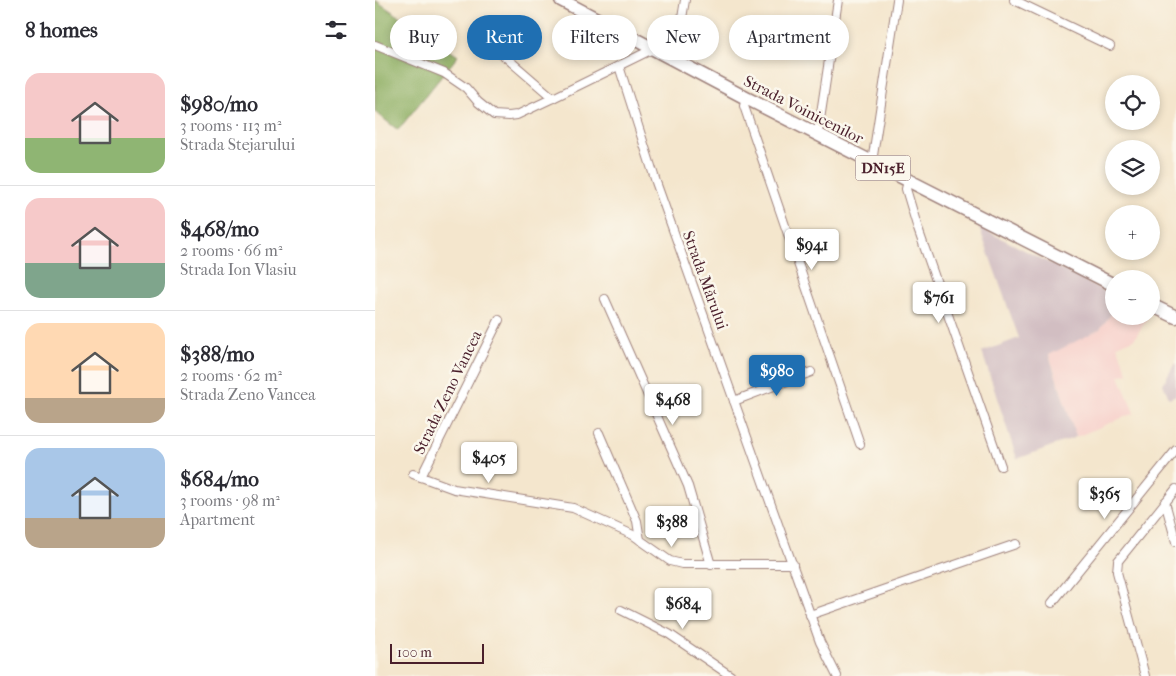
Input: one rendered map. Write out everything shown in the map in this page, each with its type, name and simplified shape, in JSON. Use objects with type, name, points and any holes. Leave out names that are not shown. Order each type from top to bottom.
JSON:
[{"type":"main road","name":"Strada Voinicenilor","points":[[561,0],[647,46]]},
{"type":"main road","name":"Strada Voinicenilor","points":[[675,61],[1105,281]]},
{"type":"main road","points":[[1160,309],[1176,317]]},
{"type":"street","points":[[675,61],[685,0]]},
{"type":"street","points":[[818,133],[837,0]]},
{"type":"street","points":[[871,162],[897,0]]},
{"type":"street","points":[[1013,0],[1110,46]]},
{"type":"street","points":[[375,45],[430,66],[452,77],[494,115],[509,116],[523,112],[647,52]]},
{"type":"street","points":[[509,60],[553,98]]},
{"type":"street","name":"Strada Mărului","points":[[619,66],[656,182],[793,564],[819,642],[836,675]]},
{"type":"street","points":[[746,98],[744,106],[860,444]]},
{"type":"street","points":[[909,181],[905,189],[1001,466]]},
{"type":"street","points":[[605,298],[688,486],[711,566]]},
{"type":"street","name":"Strada Zeno Vancea","points":[[499,320],[417,475],[454,489],[573,508],[614,525],[670,561],[711,566],[793,564]]},
{"type":"street","points":[[734,401],[811,372]]},
{"type":"street","points":[[599,433],[637,521],[640,540]]},
{"type":"street","points":[[1052,603],[1176,450]]},
{"type":"street","points":[[1145,676],[1117,566],[1121,556],[1176,489]]},
{"type":"street","points":[[1165,502],[1176,542]]},
{"type":"street","points":[[810,615],[1015,544]]},
{"type":"street","points":[[621,610],[669,634],[731,676]]},
{"type":"shaded area","points":[[979,227],[1105,291],[1105,322],[1100,329],[1049,355],[1076,437],[1017,459],[982,352],[1019,338]]},
{"type":"shaded area","points":[[1105,322],[1105,325],[1143,325],[1134,339],[1117,346],[1128,373],[1119,376],[1134,413],[1076,437],[1049,354],[1100,329]]},
{"type":"shaded area","points":[[1176,360],[1176,395],[1169,398],[1163,384]]},
{"type":"green space","points":[[375,0],[397,15],[390,15],[390,60],[455,60],[398,130],[375,112]]}]
